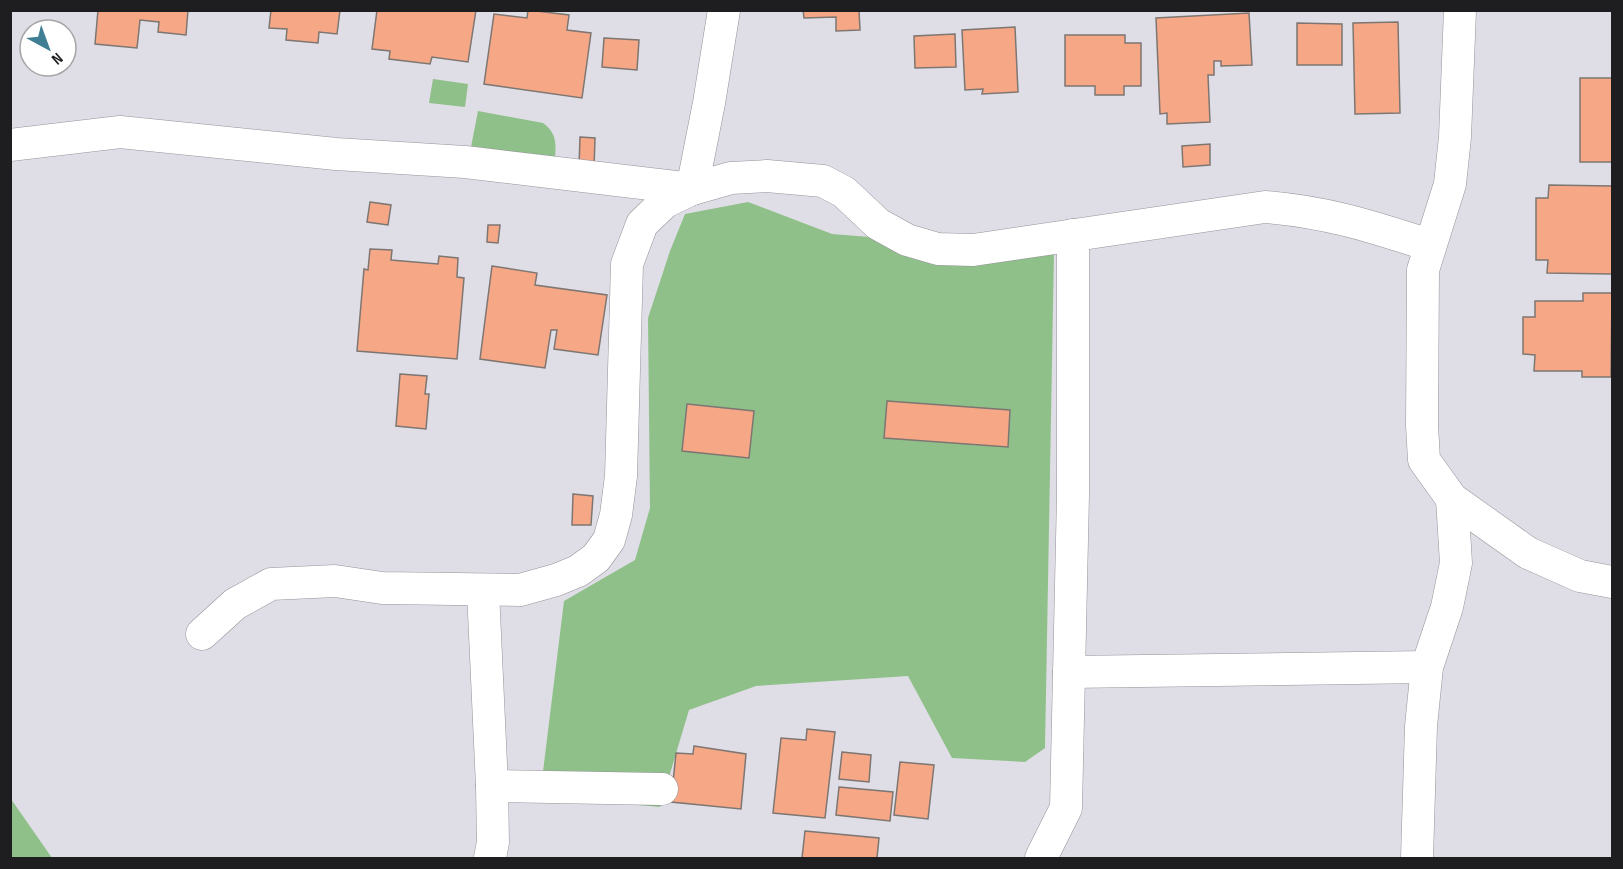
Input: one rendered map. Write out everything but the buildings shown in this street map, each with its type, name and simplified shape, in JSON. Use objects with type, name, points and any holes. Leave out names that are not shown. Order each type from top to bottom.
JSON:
[{"type":"street","points":[[692,189],[724,10]]},
{"type":"street","points":[[1460,10],[1455,137],[1450,184],[1423,270],[1421,330],[1424,460],[1452,499],[1528,553],[1580,576],[1612,582]]},
{"type":"street","points":[[10,146],[120,132],[336,154],[465,162],[692,189]]},
{"type":"street","points":[[202,634],[235,604],[271,584],[335,581],[382,588],[520,590],[578,571],[596,558],[609,540],[616,515],[621,476],[627,264],[642,224],[665,202],[692,189],[740,178],[767,176],[823,181],[844,192],[878,224],[907,240],[938,249],[973,250],[1265,207],[1309,211],[1344,218],[1430,245]]},
{"type":"street","points":[[1041,858],[1066,808],[1073,495],[1073,235]]},
{"type":"street","points":[[1417,858],[1420,726],[1427,667],[1447,607],[1456,563],[1452,499]]},
{"type":"street","points":[[483,591],[492,786],[493,842],[490,858]]},
{"type":"street","points":[[1069,672],[1427,667]]},
{"type":"street","points":[[492,786],[662,789]]},
{"type":"green space","points":[[433,79],[468,84],[465,107],[429,103]]},
{"type":"green space","points":[[478,111],[543,123],[553,135],[555,159],[471,147]]},
{"type":"green space","points":[[748,202],[832,234],[1054,252],[1045,748],[1025,762],[952,758],[908,676],[756,686],[689,710],[660,807],[540,796],[564,601],[635,560],[650,508],[648,318],[670,251],[685,214]]},
{"type":"green space","points":[[11,799],[52,858],[11,858]]}]
